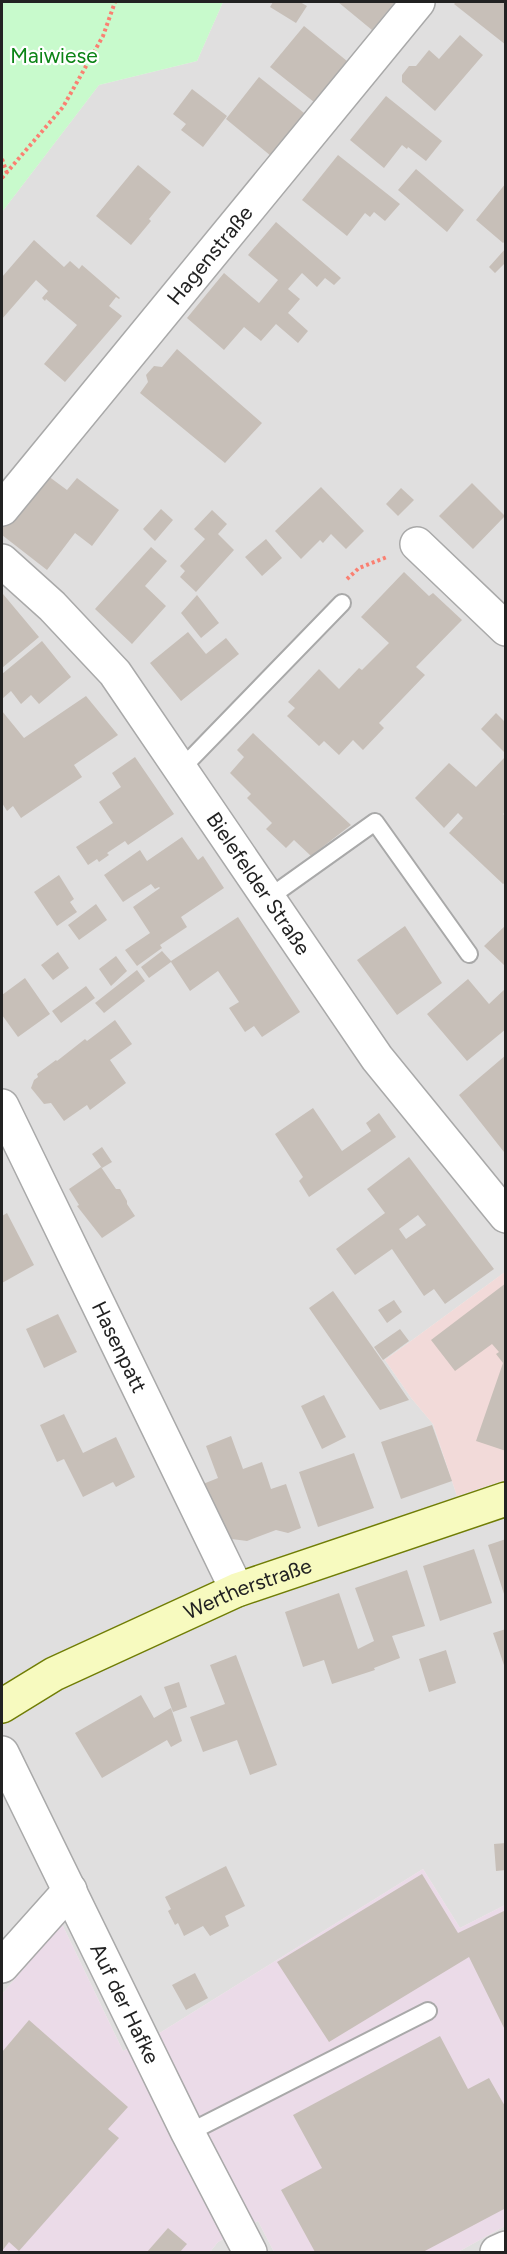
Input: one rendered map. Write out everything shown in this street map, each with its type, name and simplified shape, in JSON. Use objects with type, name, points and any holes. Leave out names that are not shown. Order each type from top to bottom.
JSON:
[{"type":"main road","name":"Wertherstraße","points":[[2,1706],[54,1674],[237,1590],[506,1499]]},
{"type":"street","name":"Hagenstraße","points":[[2,509],[418,2]]},
{"type":"street","points":[[417,544],[506,629]]},
{"type":"street","name":"Bielefelder Straße","points":[[2,561],[52,606],[115,673],[377,1058],[506,1216]]},
{"type":"street","name":"Hasenpatt","points":[[2,1106],[237,1590]]},
{"type":"street","name":"Auf der Hafke","points":[[2,1753],[188,2133],[250,2253]]},
{"type":"street","points":[[2,1966],[70,1890]]},
{"type":"street","points":[[497,2253],[506,2248]]},
{"type":"lane","points":[[181,768],[342,603]]},
{"type":"lane","points":[[267,898],[375,822],[469,954]]},
{"type":"lane","points":[[188,2133],[428,2011]]},
{"type":"path","points":[[2,178],[63,107],[104,36],[115,2]]},
{"type":"path","points":[[2,159],[7,173]]},
{"type":"path","points":[[342,603],[344,583],[359,568],[417,544]]},
{"type":"shaded area","points":[[223,2],[505,2],[505,1272],[385,1360],[433,1424],[457,1496],[505,1480],[505,1905],[460,1928],[423,1869],[158,2034],[123,2051],[62,1924],[2,1994],[2,212],[99,85],[197,61]]},
{"type":"shaded area","points":[[505,1272],[505,1480],[457,1496],[433,1424],[385,1360]]},
{"type":"shaded area","points":[[423,1869],[460,1928],[505,1905],[505,2226],[458,2252],[274,2252],[258,2221],[218,2242],[210,2252],[2,2252],[2,1994],[62,1924],[123,2051],[158,2034]]},
{"type":"shaded area","points":[[258,2221],[274,2252],[210,2252],[218,2242]]},
{"type":"shaded area","points":[[505,2226],[505,2252],[458,2252]]},
{"type":"green space","name":"Maiwiese","points":[[2,2],[223,2],[197,61],[99,85],[2,212]]},
{"type":"building","points":[[273,2],[300,2],[307,6],[296,23],[270,7]]},
{"type":"building","points":[[338,2],[395,2],[372,30]]},
{"type":"building","points":[[456,2],[506,2],[506,45],[454,4]]},
{"type":"building","points":[[304,26],[347,61],[314,102],[270,67]]},
{"type":"building","points":[[460,35],[483,55],[435,111],[402,82],[402,75],[409,66],[416,66],[429,50],[439,59]]},
{"type":"building","points":[[259,77],[304,113],[271,156],[226,119]]},
{"type":"building","points":[[192,89],[227,116],[203,147],[181,130],[186,124],[173,114]]},
{"type":"building","points":[[386,96],[442,141],[426,161],[402,145],[384,168],[350,140]]},
{"type":"building","points":[[338,155],[400,204],[385,221],[374,212],[370,217],[365,213],[347,236],[302,200]]},
{"type":"building","points":[[138,165],[171,192],[131,245],[96,216]]},
{"type":"building","points":[[416,169],[464,210],[447,232],[398,190]]},
{"type":"building","points":[[506,183],[506,240],[503,243],[476,220]]},
{"type":"building","points":[[276,222],[341,278],[334,285],[325,278],[317,287],[302,273],[288,289],[300,299],[288,313],[308,331],[298,343],[276,324],[261,341],[244,327],[224,350],[187,318],[224,273],[259,303],[278,280],[248,255]]},
{"type":"building","points":[[34,240],[64,267],[70,261],[79,269],[82,265],[120,298],[116,297],[109,306],[122,316],[65,382],[44,364],[77,325],[42,298],[48,291],[36,280],[2,319],[2,277]]},
{"type":"building","points":[[506,248],[506,262],[495,273],[489,267]]},
{"type":"building","points":[[177,349],[262,423],[225,463],[140,393],[148,382],[146,375],[154,366],[162,367]]},
{"type":"building","points":[[44,473],[67,490],[77,478],[119,510],[92,546],[75,533],[47,570],[2,535],[2,528]]},
{"type":"building","points":[[472,483],[505,516],[473,549],[439,516]]},
{"type":"building","points":[[321,487],[364,531],[346,549],[331,534],[323,543],[320,540],[301,559],[275,531]]},
{"type":"building","points":[[401,488],[414,500],[398,516],[386,504]]},
{"type":"building","points":[[161,509],[173,520],[155,541],[143,529]]},
{"type":"building","points":[[212,510],[227,524],[218,534],[234,550],[196,592],[180,577],[185,571],[180,566],[205,539],[194,529]]},
{"type":"building","points":[[266,539],[282,558],[262,576],[245,557]]},
{"type":"building","points":[[151,547],[167,561],[145,586],[166,606],[132,644],[95,609]]},
{"type":"building","points":[[404,572],[429,596],[433,593],[462,620],[416,667],[425,675],[379,723],[384,728],[363,750],[353,740],[339,755],[324,741],[319,746],[287,716],[295,708],[288,702],[319,669],[339,689],[359,668],[362,670],[389,643],[361,617]]},
{"type":"building","points":[[3,594],[39,637],[2,668],[2,596]]},
{"type":"building","points":[[197,595],[219,623],[201,638],[181,613]]},
{"type":"building","points":[[188,632],[206,654],[226,638],[239,654],[181,701],[150,663]]},
{"type":"building","points":[[42,641],[71,677],[39,704],[31,695],[21,704],[11,691],[2,699],[2,674]]},
{"type":"building","points":[[86,696],[118,735],[74,765],[82,777],[21,818],[13,806],[7,811],[2,803],[2,711],[24,738]]},
{"type":"building","points":[[496,713],[504,721],[506,720],[506,754],[481,729]]},
{"type":"building","points":[[253,733],[351,825],[311,856],[294,840],[286,848],[266,829],[272,823],[247,798],[251,794],[230,773],[244,757],[237,750]]},
{"type":"building","points":[[506,756],[506,812],[503,814],[506,816],[506,882],[503,884],[449,833],[463,818],[458,813],[444,828],[415,798],[449,763],[476,787]]},
{"type":"building","points":[[135,757],[174,814],[128,845],[125,841],[107,853],[109,855],[99,862],[97,859],[88,865],[76,847],[113,823],[99,802],[121,787],[112,773]]},
{"type":"building","points":[[182,837],[198,860],[203,856],[224,888],[181,917],[187,927],[160,945],[162,948],[137,966],[125,950],[150,933],[133,907],[160,888],[155,889],[151,884],[123,902],[104,875],[140,850],[147,861]]},
{"type":"building","points":[[59,875],[74,899],[70,902],[77,912],[57,926],[34,892]]},
{"type":"building","points":[[96,904],[107,920],[79,940],[68,925]]},
{"type":"building","points":[[238,917],[300,1012],[262,1037],[254,1026],[245,1032],[229,1008],[239,1002],[218,971],[190,991],[171,962],[149,978],[141,967],[162,951],[171,961]]},
{"type":"building","points":[[506,925],[506,964],[504,965],[484,946]]},
{"type":"building","points":[[405,926],[442,983],[397,1015],[357,960]]},
{"type":"building","points":[[58,952],[69,968],[53,980],[41,965]]},
{"type":"building","points":[[116,956],[127,971],[111,986],[99,969]]},
{"type":"building","points":[[137,970],[145,981],[104,1013],[95,1003]]},
{"type":"building","points":[[25,978],[50,1014],[18,1037],[2,1015],[2,995]]},
{"type":"building","points":[[468,979],[489,1004],[506,988],[506,1029],[467,1061],[427,1014]]},
{"type":"building","points":[[86,986],[95,998],[61,1023],[52,1011]]},
{"type":"building","points":[[115,1020],[132,1044],[110,1060],[126,1083],[90,1110],[87,1105],[64,1121],[51,1103],[44,1104],[31,1088],[38,1077],[37,1074]]},
{"type":"building","points":[[506,1055],[506,1151],[504,1152],[459,1095]]},
{"type":"building","points":[[313,1108],[342,1151],[371,1131],[366,1123],[379,1113],[396,1137],[309,1197],[299,1181],[303,1177],[275,1134]]},
{"type":"building","points":[[102,1147],[112,1162],[102,1168],[92,1154]]},
{"type":"building","points":[[409,1157],[494,1269],[445,1304],[434,1289],[424,1296],[392,1249],[355,1275],[336,1249],[385,1213],[367,1189]],"holes":[[[418,1215],[426,1225],[406,1239],[399,1229]]]},
{"type":"building","points":[[101,1167],[116,1189],[120,1189],[135,1216],[102,1238],[77,1206],[79,1205],[69,1189]]},
{"type":"building","points":[[7,1213],[34,1265],[2,1283],[2,1216]]},
{"type":"building","points":[[506,1283],[506,1451],[476,1441],[503,1363],[496,1354],[499,1352],[492,1344],[455,1371],[431,1340]]},
{"type":"building","points":[[333,1291],[409,1400],[380,1410],[309,1308]]},
{"type":"building","points":[[394,1300],[402,1312],[387,1323],[378,1310]]},
{"type":"building","points":[[58,1314],[77,1352],[44,1368],[26,1329]]},
{"type":"building","points":[[400,1329],[409,1341],[383,1360],[374,1347]]},
{"type":"building","points":[[324,1395],[346,1437],[322,1449],[301,1406]]},
{"type":"building","points":[[64,1414],[83,1453],[116,1437],[135,1477],[116,1487],[113,1482],[83,1497],[64,1459],[57,1462],[40,1425]]},
{"type":"building","points":[[432,1425],[452,1481],[401,1499],[381,1442]]},
{"type":"building","points":[[231,1436],[243,1469],[262,1462],[271,1489],[286,1484],[301,1528],[288,1533],[276,1530],[247,1541],[224,1538],[203,1484],[218,1478],[206,1446]]},
{"type":"building","points":[[354,1453],[374,1508],[318,1527],[299,1472]]},
{"type":"building","points":[[506,1539],[506,1597],[505,1597],[488,1545]]},
{"type":"building","points":[[474,1549],[492,1603],[440,1621],[423,1566]]},
{"type":"building","points":[[407,1570],[425,1626],[392,1636],[400,1658],[374,1668],[375,1670],[332,1684],[324,1660],[303,1667],[285,1612],[339,1593],[358,1649],[374,1641],[355,1588]]},
{"type":"building","points":[[506,1629],[506,1668],[505,1668],[493,1633]]},
{"type":"building","points":[[446,1650],[456,1683],[429,1692],[419,1659]]},
{"type":"building","points":[[236,1655],[277,1765],[250,1775],[237,1740],[203,1752],[190,1717],[225,1704],[210,1665]]},
{"type":"building","points":[[179,1682],[187,1707],[173,1712],[164,1687]]},
{"type":"building","points":[[141,1695],[154,1718],[171,1708],[182,1741],[171,1747],[167,1740],[102,1778],[75,1733]]},
{"type":"building","points":[[506,1843],[506,1870],[496,1871],[494,1844]]},
{"type":"building","points":[[226,1866],[245,1906],[225,1916],[229,1926],[210,1936],[203,1926],[184,1936],[178,1923],[175,1925],[168,1911],[171,1909],[165,1897]]},
{"type":"building","points":[[422,1874],[458,1933],[506,1910],[506,2032],[469,1957],[329,2042],[277,1962]]},
{"type":"building","points":[[195,1973],[208,1998],[186,2010],[172,1985]]},
{"type":"building","points":[[29,2020],[128,2107],[108,2129],[119,2138],[19,2251],[9,2242],[2,2251],[2,2052]]},
{"type":"building","points":[[440,2036],[468,2089],[489,2078],[506,2108],[506,2208],[423,2252],[315,2252],[281,2190],[322,2168],[293,2115]]},
{"type":"building","points":[[168,2228],[187,2244],[180,2252],[147,2252]]}]
